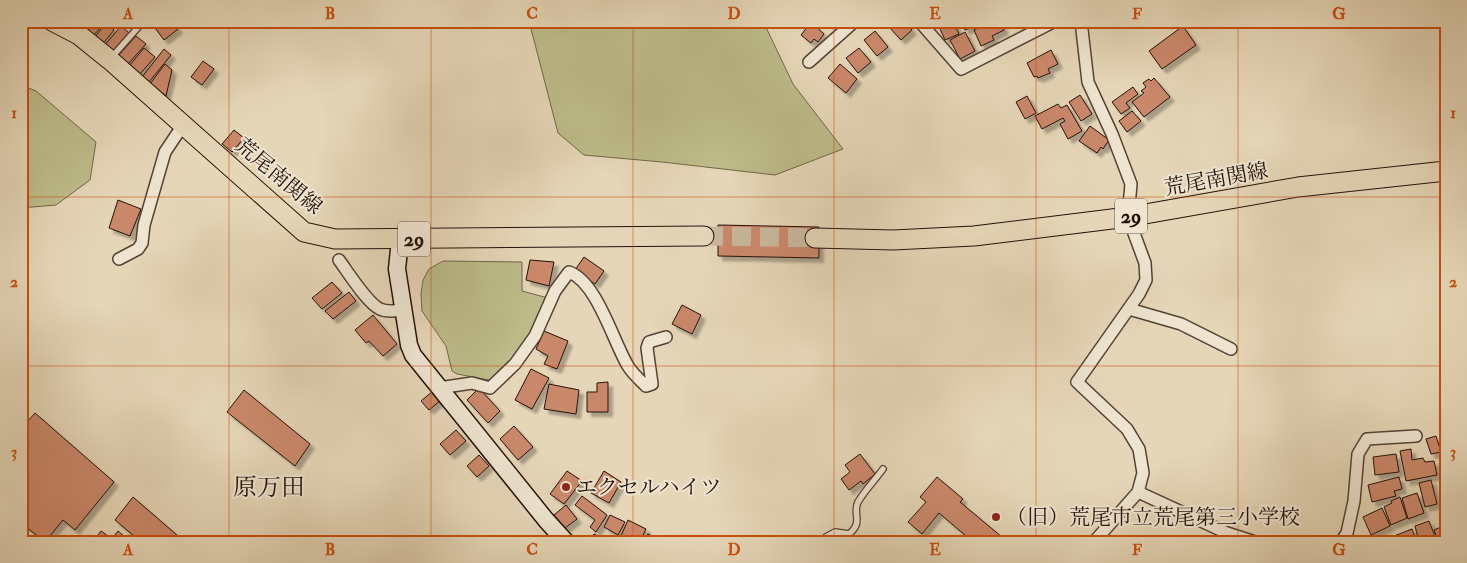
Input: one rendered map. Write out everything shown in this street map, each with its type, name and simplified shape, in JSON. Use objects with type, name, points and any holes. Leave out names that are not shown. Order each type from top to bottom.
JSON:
[{"type":"main road","name":"荒尾南関線","points":[[52,21],[79,35],[110,60],[304,232],[335,239],[400,240],[704,236]]},
{"type":"main road","name":"荒尾南関線","points":[[815,238],[893,240],[974,236],[1128,217],[1298,188],[1446,171]]},
{"type":"street","points":[[809,62],[855,21]]},
{"type":"street","points":[[919,21],[961,68],[1055,21]]},
{"type":"street","points":[[1081,21],[1088,82],[1112,134],[1131,184],[1128,217],[1145,263],[1146,272],[1146,280],[1139,294],[1077,382],[1127,429],[1139,449],[1143,473],[1138,492],[1094,542]]},
{"type":"street","points":[[119,258],[138,249],[142,243],[144,225],[176,119]]},
{"type":"street","points":[[400,240],[397,269],[403,310],[413,355],[540,513],[566,542]]},
{"type":"street","points":[[339,260],[372,304],[382,310],[403,310]]},
{"type":"street","points":[[439,388],[460,383],[472,383],[490,388],[515,364],[535,336],[555,291],[569,272],[577,275],[590,287],[628,368],[646,386],[652,384],[647,348],[648,342],[666,337]]},
{"type":"street","points":[[1129,309],[1181,324],[1230,349]]},
{"type":"street","points":[[1341,542],[1347,532],[1354,502],[1358,454],[1367,439],[1416,436]]},
{"type":"street","points":[[1138,492],[1227,533],[1255,542]]},
{"type":"lane","points":[[110,60],[141,24]]},
{"type":"lane","points":[[824,542],[826,537],[835,532],[848,534],[853,531],[858,521],[857,504],[883,470]]},
{"type":"shaded area","points":[[529,21],[763,21],[793,84],[843,149],[775,175],[584,155],[558,133]]},
{"type":"shaded area","points":[[21,85],[36,91],[96,142],[90,180],[56,205],[21,208]]},
{"type":"shaded area","points":[[443,261],[522,262],[522,291],[548,298],[538,322],[504,371],[489,380],[457,374],[452,371],[446,346],[422,311],[421,294],[423,280],[429,269]]},
{"type":"building","points":[[93,21],[105,22],[94,35],[86,29]]},
{"type":"building","points":[[150,21],[172,21],[178,29],[164,40]]},
{"type":"building","points":[[828,21],[846,21],[837,30]]},
{"type":"building","points":[[895,21],[904,21],[912,30],[901,40],[889,27]]},
{"type":"building","points":[[938,21],[953,21],[959,34],[945,40]]},
{"type":"building","points":[[961,21],[976,21],[978,24],[965,30]]},
{"type":"building","points":[[994,21],[1000,21],[1004,30],[992,36],[994,40],[981,46],[974,30]]},
{"type":"building","points":[[811,22],[824,34],[818,42],[814,39],[811,43],[801,35]]},
{"type":"building","points":[[106,23],[114,30],[103,44],[95,37]]},
{"type":"building","points":[[121,26],[129,33],[112,52],[104,46]]},
{"type":"building","points":[[1183,26],[1196,45],[1162,69],[1149,51]]},
{"type":"building","points":[[875,31],[888,47],[877,56],[864,40]]},
{"type":"building","points":[[965,32],[975,51],[960,59],[950,40]]},
{"type":"building","points":[[136,36],[146,44],[128,64],[118,56]]},
{"type":"building","points":[[144,48],[155,57],[140,74],[130,65]]},
{"type":"building","points":[[859,48],[871,62],[858,73],[846,58]]},
{"type":"building","points":[[164,49],[171,55],[149,82],[142,77]]},
{"type":"building","points":[[1051,50],[1058,64],[1048,69],[1050,73],[1038,78],[1037,76],[1034,77],[1027,63]]},
{"type":"building","points":[[203,61],[214,69],[202,85],[191,77]]},
{"type":"building","points":[[165,64],[172,70],[166,96],[150,84]]},
{"type":"building","points":[[840,64],[857,79],[846,93],[828,78]]},
{"type":"building","points":[[1154,78],[1170,97],[1144,117],[1132,102],[1144,93],[1141,91],[1146,87],[1143,83]]},
{"type":"building","points":[[1133,87],[1138,94],[1126,103],[1130,108],[1121,114],[1112,102]]},
{"type":"building","points":[[1080,95],[1092,114],[1081,121],[1069,102]]},
{"type":"building","points":[[1027,96],[1036,113],[1025,119],[1016,102]]},
{"type":"building","points":[[1058,104],[1061,108],[1067,105],[1082,131],[1068,139],[1060,124],[1065,121],[1063,118],[1042,129],[1035,116]]},
{"type":"building","points":[[1132,111],[1141,121],[1127,132],[1119,121]]},
{"type":"building","points":[[1090,126],[1109,140],[1103,149],[1101,147],[1097,153],[1079,141]]},
{"type":"building","points":[[234,130],[244,138],[232,152],[222,144]]},
{"type":"building","points":[[118,200],[141,209],[130,236],[109,228]]},
{"type":"building","points":[[718,225],[819,227],[819,258],[718,256]]},
{"type":"building","points":[[584,257],[604,271],[595,284],[575,270]]},
{"type":"building","points":[[530,260],[554,262],[549,286],[526,280]]},
{"type":"building","points":[[332,282],[342,293],[322,309],[312,298]]},
{"type":"building","points":[[349,292],[356,301],[333,319],[325,311]]},
{"type":"building","points":[[682,305],[701,315],[692,334],[672,324]]},
{"type":"building","points":[[373,315],[397,344],[383,356],[369,341],[366,343],[355,330]]},
{"type":"building","points":[[544,331],[568,341],[557,369],[544,364],[548,356],[536,349]]},
{"type":"building","points":[[531,369],[549,378],[532,409],[515,400]]},
{"type":"building","points":[[608,382],[608,412],[587,412],[587,392],[597,392],[597,383]]},
{"type":"building","points":[[549,384],[579,390],[576,414],[544,409]]},
{"type":"building","points":[[479,388],[500,411],[488,423],[467,400]]},
{"type":"building","points":[[244,390],[310,444],[295,466],[227,412]]},
{"type":"building","points":[[433,391],[441,400],[429,410],[421,401]]},
{"type":"building","points":[[35,413],[114,482],[75,530],[63,520],[45,542],[21,523],[21,429]]},
{"type":"building","points":[[514,426],[533,447],[518,460],[500,439]]},
{"type":"building","points":[[456,430],[466,441],[450,455],[440,444]]},
{"type":"building","points":[[1436,436],[1441,452],[1431,454],[1426,439]]},
{"type":"building","points":[[1411,449],[1412,460],[1423,458],[1425,462],[1434,461],[1437,475],[1406,481],[1400,451]]},
{"type":"building","points":[[860,454],[875,474],[863,484],[861,481],[849,490],[841,479],[850,472],[845,465]]},
{"type":"building","points":[[1396,454],[1399,472],[1375,475],[1373,457]]},
{"type":"building","points":[[479,455],[489,466],[477,477],[467,466]]},
{"type":"building","name":"エクセルハイツ","points":[[567,471],[582,481],[564,504],[550,494]]},
{"type":"building","points":[[604,471],[621,482],[609,503],[591,493]]},
{"type":"building","points":[[937,477],[963,499],[960,502],[1008,542],[973,542],[939,513],[922,534],[908,522],[926,502],[920,497]]},
{"type":"building","points":[[1399,477],[1402,489],[1394,491],[1396,496],[1372,502],[1368,485]]},
{"type":"building","points":[[1431,480],[1437,504],[1425,507],[1419,483]]},
{"type":"building","points":[[1417,493],[1424,513],[1408,519],[1402,498]]},
{"type":"building","points":[[582,496],[607,515],[596,532],[590,527],[595,520],[575,505]]},
{"type":"building","points":[[133,497],[185,542],[141,542],[115,520]]},
{"type":"building","points":[[1400,497],[1407,518],[1391,525],[1384,507]]},
{"type":"building","points":[[566,505],[577,519],[565,528],[554,515]]},
{"type":"building","points":[[1382,508],[1390,526],[1371,535],[1363,517]]},
{"type":"building","points":[[610,515],[625,522],[618,535],[604,527]]},
{"type":"building","points":[[628,520],[646,529],[640,542],[633,542],[621,536]]},
{"type":"building","points":[[1429,521],[1436,539],[1429,542],[1419,542],[1415,526]]},
{"type":"building","points":[[1443,526],[1446,537],[1438,540],[1434,530]]},
{"type":"building","points":[[1412,529],[1417,542],[1389,542],[1395,539],[1394,536]]},
{"type":"building","points":[[101,531],[112,539],[118,531],[131,542],[93,542]]},
{"type":"building","points":[[594,534],[603,539],[602,542],[590,542]]},
{"type":"building","points":[[648,534],[661,541],[661,542],[643,542]]},
{"type":"tunnel","points":[[704,236],[815,238]]},
{"type":"place","name":"エクセルハイツ","points":[[566,487]]},
{"type":"place","name":"（旧）荒尾市立荒尾第三小学校","points":[[996,517]]},
{"type":"district","name":"原万田","points":[[269,487]]}]
